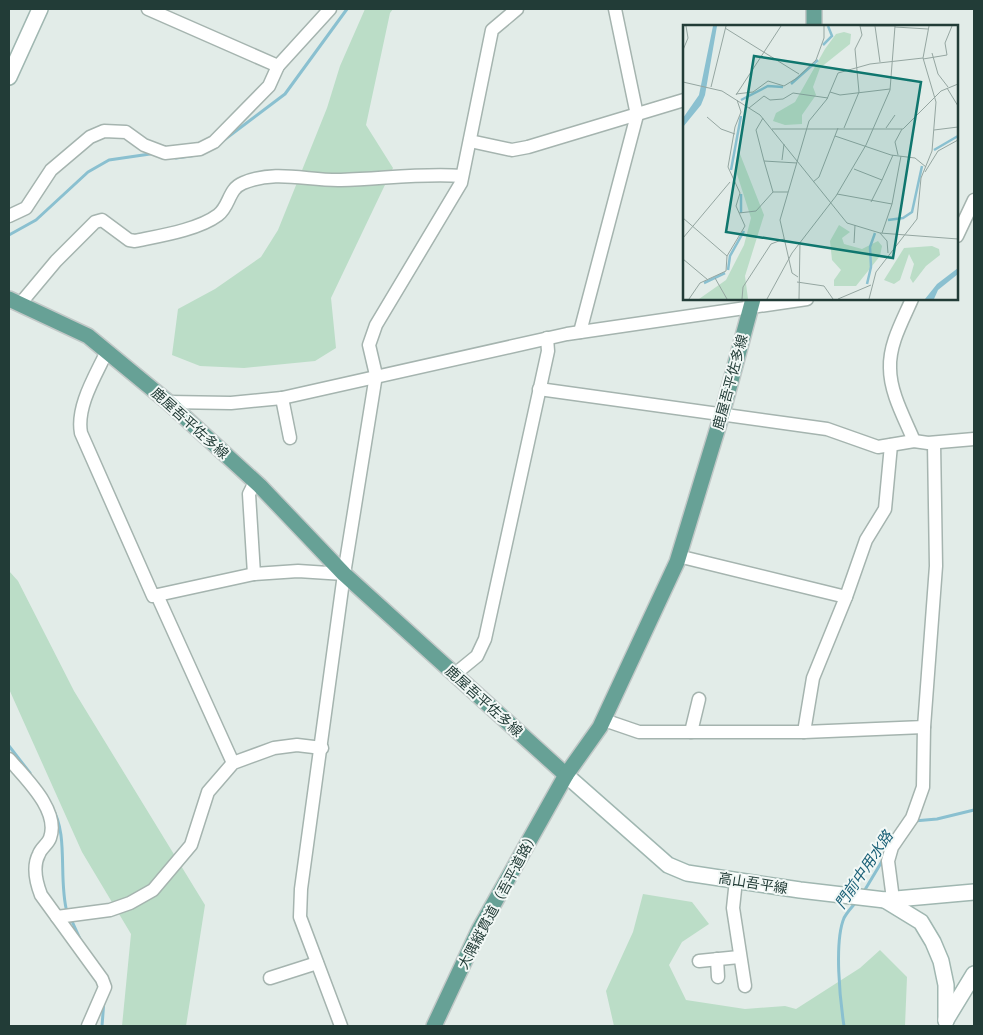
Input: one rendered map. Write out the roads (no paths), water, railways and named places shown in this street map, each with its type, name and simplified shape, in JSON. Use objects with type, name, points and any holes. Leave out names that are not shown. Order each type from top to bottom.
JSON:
[{"type":"main road","points":[[9,77],[40,9]]},
{"type":"main road","points":[[814,9],[814,25]]},
{"type":"main road","name":"鹿屋吾平佐多線","points":[[14,302],[88,336],[168,402],[255,482],[344,574],[566,775],[604,720],[678,556],[722,414],[752,303]]},
{"type":"main road","name":"高山吾平線","points":[[566,775],[668,865],[687,873],[889,900],[974,892]]},
{"type":"main road","name":"大隅縦貫道（吾平道路）","points":[[434,1026],[478,930],[566,775]]},
{"type":"main road","points":[[889,900],[921,922],[933,942],[941,961],[946,985],[945,1024]]},
{"type":"main road","points":[[945,1024],[974,974]]},
{"type":"street","points":[[148,9],[278,66]]},
{"type":"street","points":[[9,216],[26,208],[51,170],[90,137],[104,130],[126,132],[149,148],[165,152],[200,149],[214,142],[269,86],[278,66],[330,9]]},
{"type":"street","points":[[338,1025],[300,916],[301,889],[322,748],[344,574],[376,375],[369,345],[376,325],[461,183],[492,30],[517,9]]},
{"type":"street","points":[[580,332],[637,115],[615,9]]},
{"type":"street","points":[[470,141],[512,150],[547,142],[683,100]]},
{"type":"street","points":[[14,302],[95,222],[102,220],[129,240],[134,241],[208,221],[219,214],[234,189],[242,183],[260,178],[290,175],[339,180],[429,173],[462,176]]},
{"type":"street","points":[[958,234],[974,200]]},
{"type":"street","points":[[168,402],[231,403],[282,398],[376,375],[547,338],[752,303],[793,300]]},
{"type":"street","points":[[912,300],[891,351],[890,369],[893,389],[914,441]]},
{"type":"street","points":[[454,674],[477,656],[485,639],[548,351],[547,338]]},
{"type":"street","points":[[107,351],[81,411],[79,423],[81,433],[153,596],[254,574],[298,571],[344,574]]},
{"type":"street","points":[[540,389],[827,429],[878,447],[914,441],[934,443],[974,439]]},
{"type":"street","points":[[282,398],[290,438]]},
{"type":"street","points":[[889,900],[888,861],[892,847],[912,818],[923,787],[924,727],[936,566],[934,443]]},
{"type":"street","points":[[804,732],[813,678],[846,597],[866,540],[885,509],[891,445]]},
{"type":"street","points":[[254,574],[249,494],[255,482]]},
{"type":"street","points":[[678,556],[846,597]]},
{"type":"street","points":[[157,595],[233,763]]},
{"type":"street","points":[[692,732],[699,699]]},
{"type":"street","points":[[604,720],[640,732],[804,732],[924,727]]},
{"type":"street","points":[[57,918],[110,910],[130,903],[153,890],[191,845],[208,792],[233,763],[274,748],[296,745],[322,748]]},
{"type":"street","points":[[9,759],[44,801],[49,816],[50,838],[39,854],[35,866],[36,881],[41,895],[102,979],[105,987],[88,1026]]},
{"type":"street","points":[[736,880],[733,908],[745,986]]},
{"type":"street","points":[[699,961],[739,956]]},
{"type":"street","points":[[717,959],[718,977]]},
{"type":"street","points":[[270,978],[317,963]]},
{"type":"waterway","points":[[224,140],[285,94],[347,9]]},
{"type":"waterway","points":[[9,235],[36,220],[88,172],[109,160],[150,154]]},
{"type":"waterway","points":[[176,158],[197,155]]},
{"type":"waterway","points":[[9,746],[30,773]]},
{"type":"waterway","points":[[52,808],[60,830],[64,900],[67,912]]},
{"type":"waterway","name":"門前中用水路","points":[[914,821],[937,819],[974,810]]},
{"type":"waterway","name":"門前中用水路","points":[[863,893],[884,858]]},
{"type":"waterway","name":"門前中用水路","points":[[844,1026],[840,987],[839,941],[844,918],[856,902]]},
{"type":"waterway","points":[[71,919],[81,941]]},
{"type":"waterway","points":[[102,1026],[104,1000]]}]
